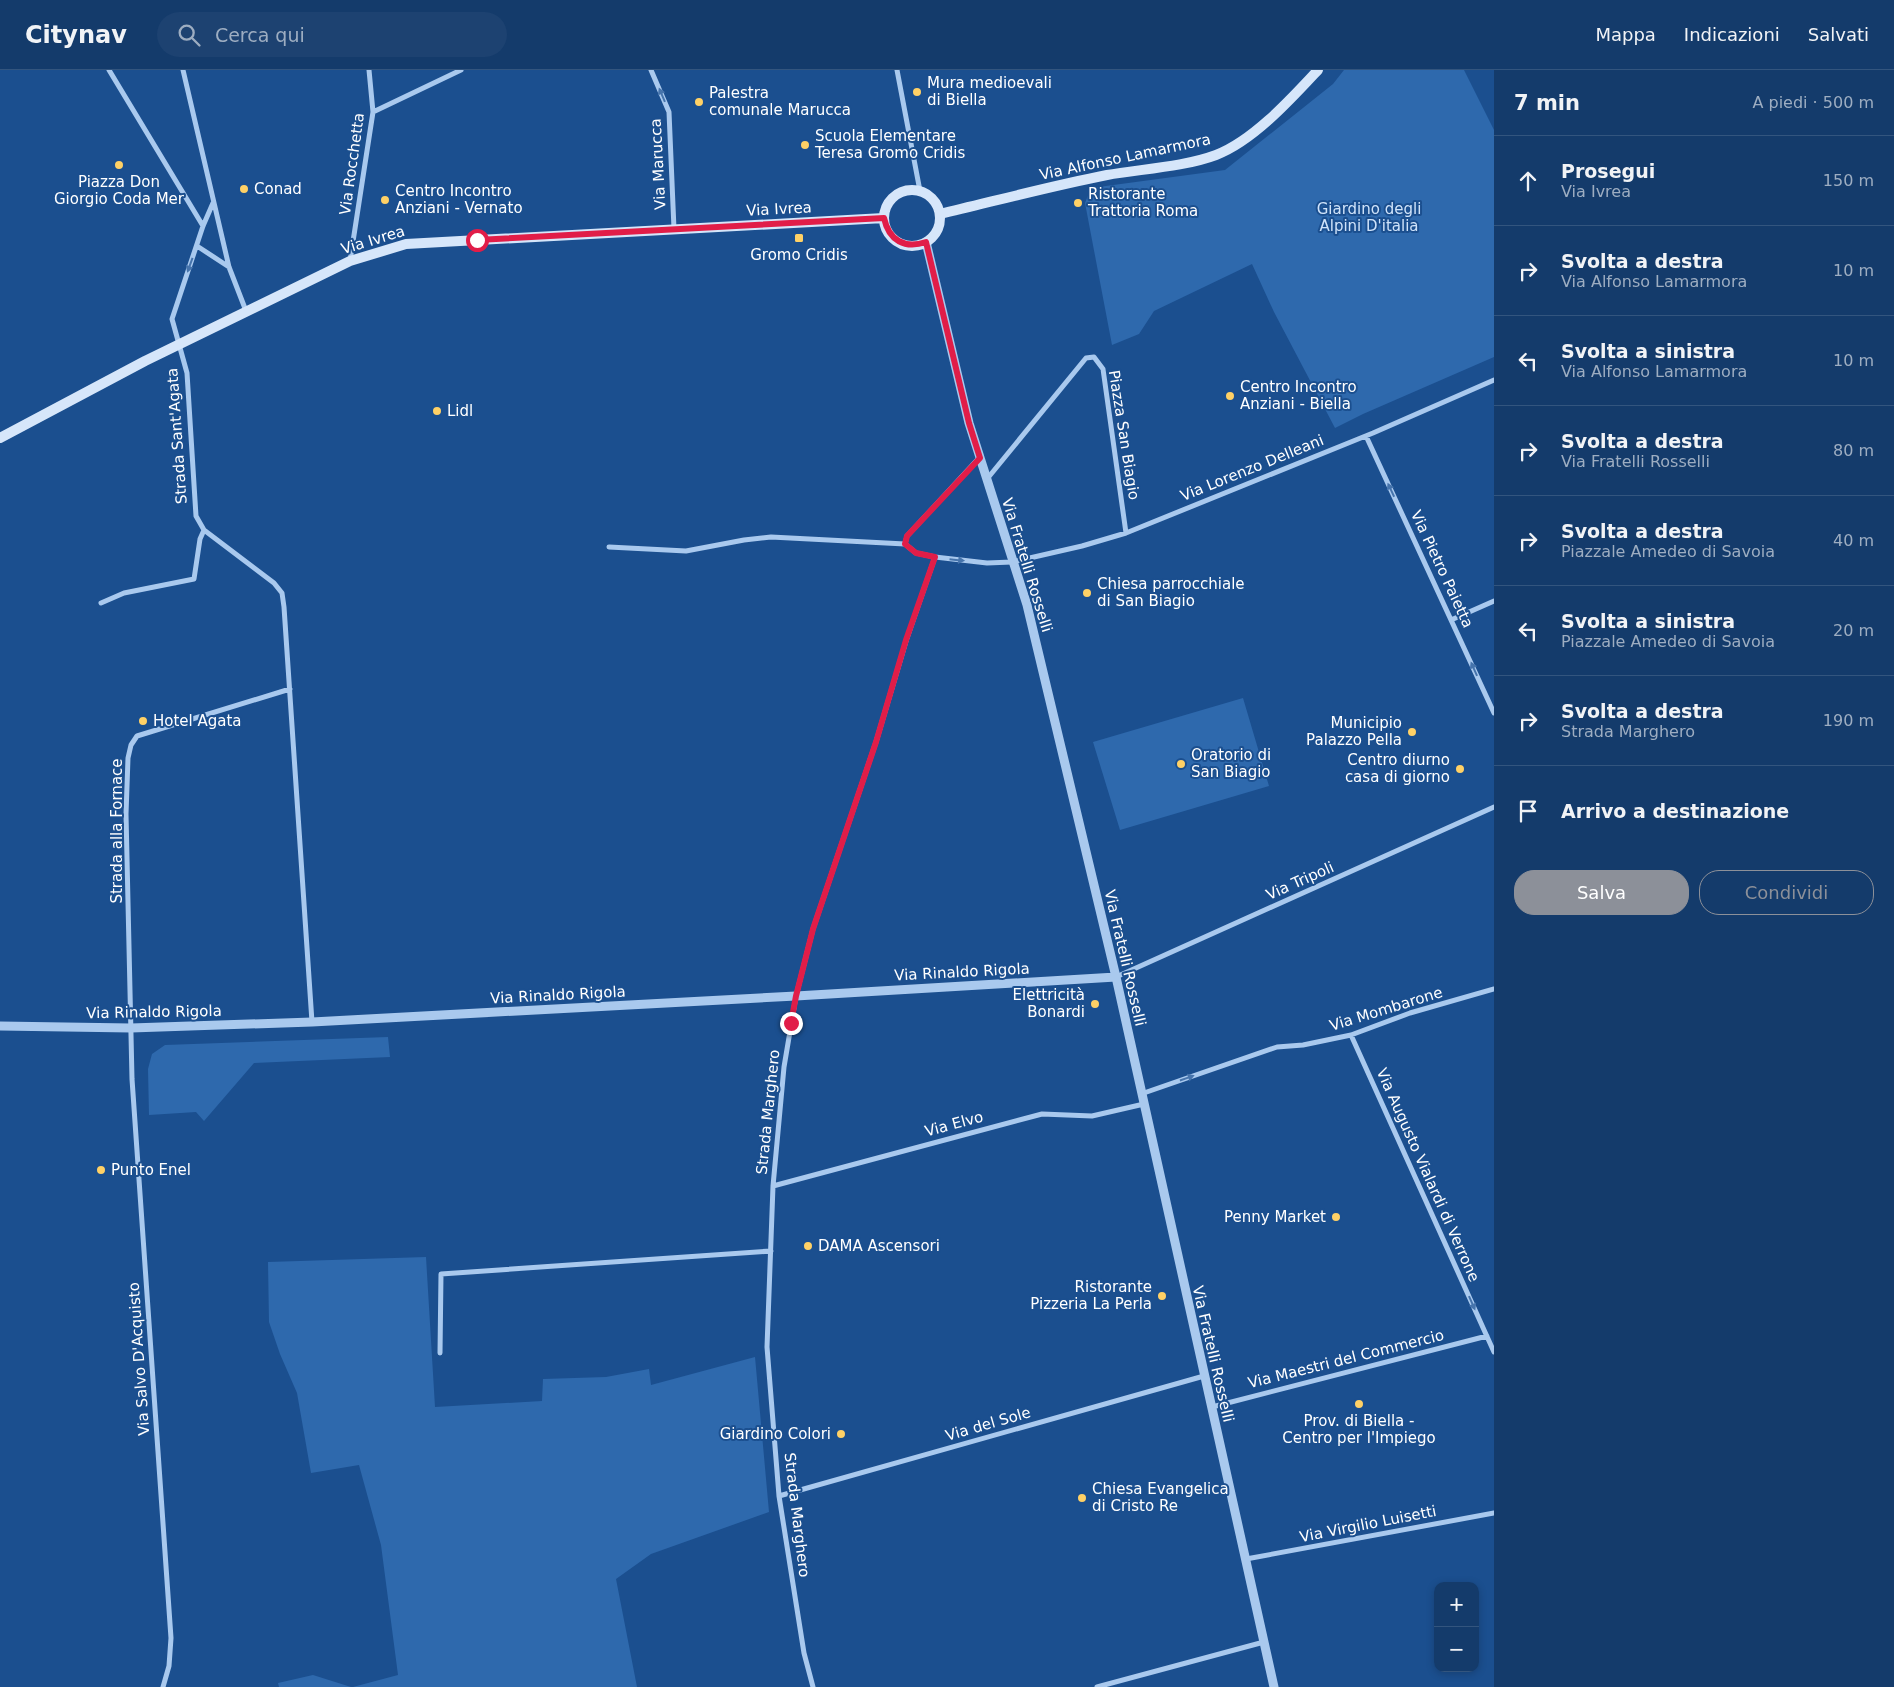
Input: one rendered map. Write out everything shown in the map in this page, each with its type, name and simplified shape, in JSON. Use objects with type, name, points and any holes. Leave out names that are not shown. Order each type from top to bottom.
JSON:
[{"type":"main road","name":"Via Alfonso Lamarmora","points":[[940,214],[1105,176],[1216,155],[1240,142],[1258,128],[1283,106],[1318,70]]},
{"type":"main road","points":[[911,190],[920,191],[928,195],[935,201],[940,214],[937,230],[926,242],[917,245],[899,242],[891,236],[886,228],[884,218],[889,203],[894,196],[911,190]]},
{"type":"main road","name":"Via Ivrea","points":[[0,438],[179,345],[350,261],[406,244],[884,218]]},
{"type":"street","points":[[109,70],[202,226]]},
{"type":"street","points":[[183,70],[213,203],[230,267],[246,312]]},
{"type":"street","name":"Via Rocchetta","points":[[350,261],[373,112],[369,70]]},
{"type":"street","points":[[373,112],[461,70]]},
{"type":"street","name":"Via Marucca","points":[[651,70],[669,112],[674,230]]},
{"type":"street","points":[[898,70],[920,191]]},
{"type":"street","name":"Strada Sant'Agata","points":[[204,530],[196,516],[187,373],[172,318],[202,226],[213,203]]},
{"type":"street","name":"Via Fratelli Rosselli","points":[[926,242],[969,423],[1027,605],[1116,977],[1274,1687]]},
{"type":"street","points":[[197,246],[230,267]]},
{"type":"street","name":"Piazza San Biagio","points":[[986,479],[1086,358],[1094,358],[1104,369],[1126,533]]},
{"type":"street","name":"Via Lorenzo Delleani","points":[[905,544],[916,553],[988,563],[1012,562],[1082,546],[1126,533],[1366,436],[1494,380]]},
{"type":"street","name":"Via Pietro Paietta","points":[[1366,436],[1494,714]]},
{"type":"street","points":[[609,548],[686,551],[744,540],[771,538],[905,544],[907,536],[980,458]]},
{"type":"street","points":[[101,603],[124,593],[194,579],[200,539],[204,530],[274,583],[282,593],[312,1022]]},
{"type":"street","name":"Strada Marghero","points":[[813,1687],[804,1653],[779,1496],[767,1347],[773,1186],[784,1067],[796,996],[813,929],[876,742],[906,640],[935,557]]},
{"type":"street","points":[[1452,620],[1494,601]]},
{"type":"street","name":"Strada alla Fornace","points":[[130,1028],[126,814],[128,758],[131,745],[137,736],[290,689]]},
{"type":"street","name":"Via Tripoli","points":[[1116,977],[1494,807]]},
{"type":"street","name":"Via Rinaldo Rigola","points":[[0,1026],[130,1028],[312,1022],[1116,977]]},
{"type":"street","name":"Via Mombarone","points":[[1141,1094],[1277,1048],[1351,1035],[1410,1014],[1494,989]]},
{"type":"street","name":"Via Salvo D'Acquisto","points":[[130,1028],[132,1079],[172,1638],[169,1666],[163,1687]]},
{"type":"street","name":"Via Augusto Vialardi di Verrone","points":[[1351,1035],[1494,1352]]},
{"type":"street","name":"Via Elvo","points":[[773,1186],[1042,1114],[1092,1116],[1144,1104]]},
{"type":"street","points":[[440,1353],[441,1274],[770,1252]]},
{"type":"street","name":"Via Maestri del Commercio","points":[[1211,1407],[1487,1336]]},
{"type":"street","name":"Via del Sole","points":[[779,1496],[1204,1376]]},
{"type":"street","name":"Via Virgilio Luisetti","points":[[1246,1559],[1494,1513]]},
{"type":"street","points":[[1097,1687],[1264,1642]]},
{"type":"green space","name":"Giardino degli Alpini D'italia","points":[[1344,70],[1464,70],[1494,130],[1494,357],[1335,428],[1274,312],[1252,264],[1154,311],[1139,334],[1112,345],[1085,203],[1091,188],[1225,170],[1333,84]]},
{"type":"green space","name":"Oratorio di San Biagio","points":[[1243,698],[1269,786],[1120,830],[1093,742]]},
{"type":"green space","points":[[388,1037],[390,1057],[254,1063],[204,1121],[196,1112],[149,1115],[148,1069],[152,1054],[165,1045]]},
{"type":"green space","points":[[426,1257],[435,1407],[542,1401],[543,1379],[606,1377],[649,1369],[651,1385],[755,1357],[769,1512],[651,1554],[616,1579],[637,1687],[353,1687],[398,1675],[381,1545],[359,1465],[311,1473],[297,1393],[280,1354],[269,1322],[268,1262]]},
{"type":"green space","points":[[313,1675],[351,1687],[279,1687],[278,1683]]},
{"type":"place","name":"Mura medioevali di Biella","points":[[917,92]]},
{"type":"place","name":"Palestra comunale Marucca","points":[[699,102]]},
{"type":"place","name":"Scuola Elementare Teresa Gromo Cridis","points":[[805,145]]},
{"type":"place","name":"Piazza Don Giorgio Coda Mer","points":[[119,165]]},
{"type":"place","name":"Conad","points":[[244,189]]},
{"type":"place","name":"Centro Incontro Anziani - Vernato","points":[[385,200]]},
{"type":"place","name":"Ristorante Trattoria Roma","points":[[1078,203]]},
{"type":"place","name":"Gromo Cridis","points":[[799,238]]},
{"type":"place","name":"Centro Incontro Anziani - Biella","points":[[1230,396]]},
{"type":"place","name":"Lidl","points":[[437,411]]},
{"type":"place","name":"Chiesa parrocchiale di San Biagio","points":[[1087,593]]},
{"type":"place","name":"Hotel Agata","points":[[143,721]]},
{"type":"place","name":"Municipio Palazzo Pella","points":[[1412,732]]},
{"type":"place","name":"Oratorio di San Biagio","points":[[1181,764]]},
{"type":"place","name":"Centro diurno casa di giorno","points":[[1460,769]]},
{"type":"place","name":"Elettricità Bonardi","points":[[1095,1004]]},
{"type":"place","name":"Punto Enel","points":[[101,1170]]},
{"type":"place","name":"Penny Market","points":[[1336,1217]]},
{"type":"place","name":"DAMA Ascensori","points":[[808,1246]]},
{"type":"place","name":"Ristorante Pizzeria La Perla","points":[[1162,1296]]},
{"type":"place","name":"Prov. di Biella - Centro per l'Impiego","points":[[1359,1404]]},
{"type":"place","name":"Giardino Colori","points":[[841,1434]]},
{"type":"place","name":"Chiesa Evangelica di Cristo Re","points":[[1082,1498]]},
{"type":"route","points":[[477,240],[884,218],[886,228],[891,236],[899,242],[908,245],[926,242],[969,423],[980,458],[907,536],[905,544],[916,553],[935,557],[906,640],[876,742],[813,929],[791,1023]]}]
